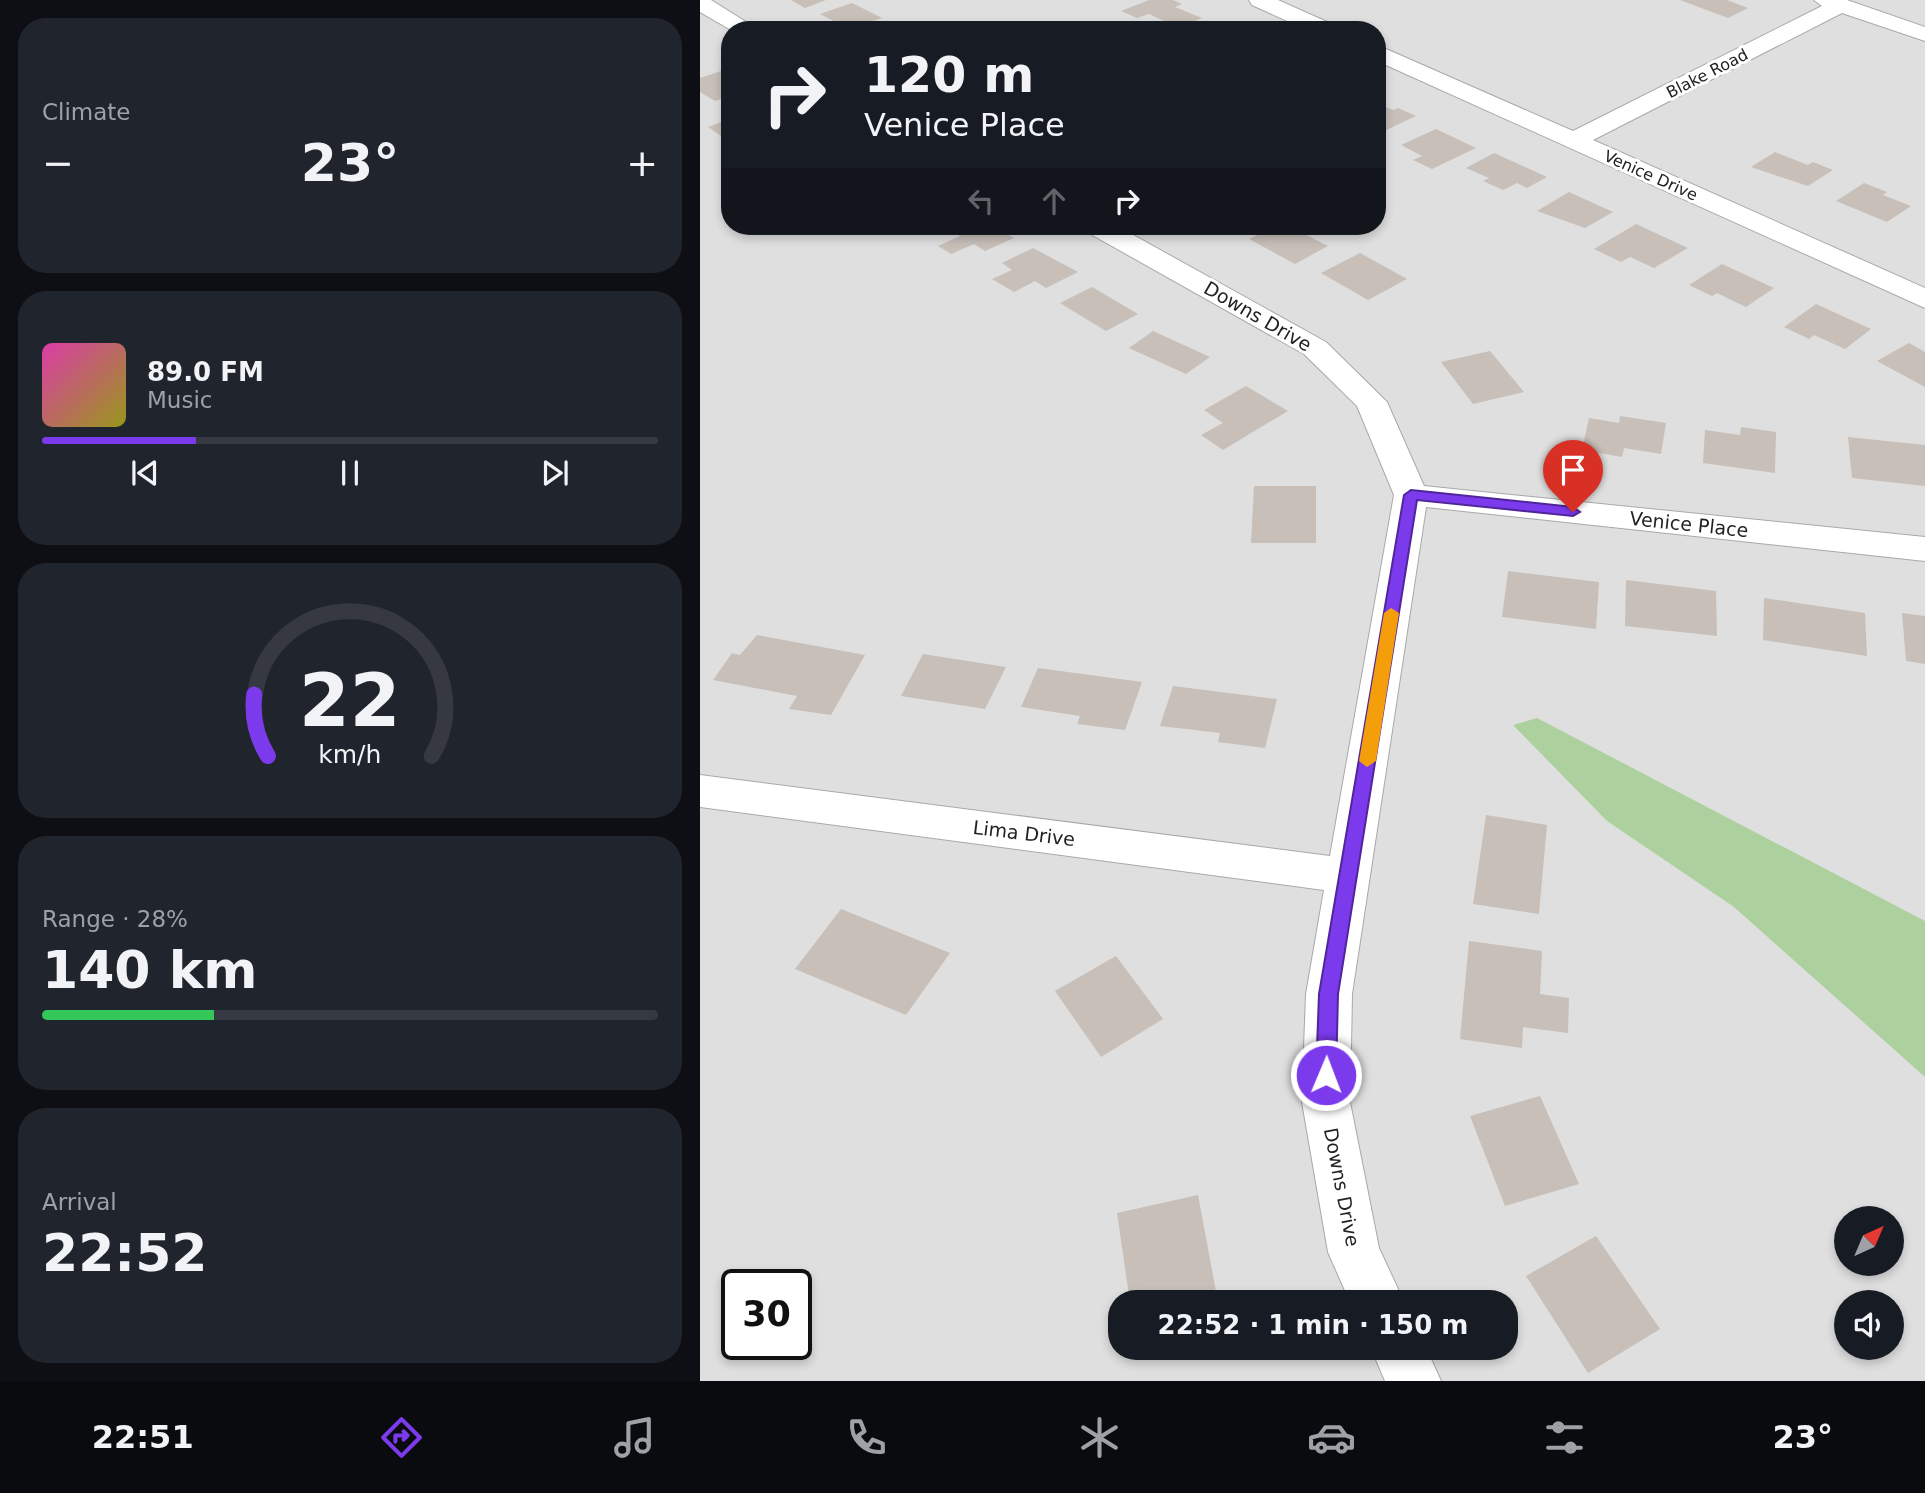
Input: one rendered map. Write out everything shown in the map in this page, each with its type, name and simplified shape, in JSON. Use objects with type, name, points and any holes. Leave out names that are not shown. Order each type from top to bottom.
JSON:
[{"type":"street","points":[[1259,0],[1306,21]]},
{"type":"street","points":[[700,3],[732,21]]},
{"type":"street","points":[[1833,3],[1925,34]]},
{"type":"street","name":"Blake Road","points":[[1574,140],[1833,3]]},
{"type":"street","name":"Venice Drive","points":[[1386,56],[1925,299]]},
{"type":"street","name":"Downs Drive","points":[[1113,235],[1315,348],[1371,402],[1411,495],[1329,994],[1325,1102],[1354,1252],[1371,1290]]},
{"type":"street","name":"Venice Place","points":[[1411,495],[1925,549]]},
{"type":"street","name":"Lima Drive","points":[[700,791],[1349,876]]},
{"type":"street","points":[[1403,1360],[1413,1381]]},
{"type":"shaded area","points":[[700,0],[1925,0],[1925,1381],[700,1381]]},
{"type":"green space","points":[[1537,718],[1925,921],[1925,1077],[1734,907],[1607,821],[1513,725]]},
{"type":"building","points":[[791,0],[826,0],[805,8]]},
{"type":"building","points":[[1149,0],[1173,0],[1182,4],[1175,7],[1202,18],[1195,21],[1164,21],[1149,14],[1137,18],[1121,11]]},
{"type":"building","points":[[1680,0],[1727,0],[1748,8],[1728,18]]},
{"type":"building","points":[[852,3],[882,18],[873,21],[834,21],[820,14]]},
{"type":"building","points":[[721,71],[721,99],[715,101],[700,92],[700,78]]},
{"type":"building","points":[[1386,107],[1393,110],[1398,108],[1416,116],[1386,130]]},
{"type":"building","points":[[721,122],[721,136],[708,127]]},
{"type":"building","points":[[1436,129],[1476,148],[1432,169],[1413,160],[1422,156],[1401,145]]},
{"type":"building","points":[[1775,152],[1808,165],[1813,162],[1833,170],[1808,186],[1751,167]]},
{"type":"building","points":[[1494,153],[1547,177],[1527,188],[1517,183],[1503,190],[1483,181],[1489,178],[1466,168]]},
{"type":"building","points":[[1864,183],[1887,192],[1883,195],[1911,206],[1887,222],[1836,201]]},
{"type":"building","points":[[1569,192],[1613,212],[1585,228],[1537,211]]},
{"type":"building","points":[[1636,224],[1688,248],[1654,268],[1630,257],[1621,262],[1594,249]]},
{"type":"building","points":[[1009,235],[1014,238],[985,251],[974,244],[951,254],[938,246],[960,236]]},
{"type":"building","points":[[1257,235],[1307,235],[1328,246],[1295,264],[1249,239]]},
{"type":"building","points":[[1033,248],[1078,272],[1046,288],[1035,281],[1014,292],[992,279],[1012,270],[1002,263]]},
{"type":"building","points":[[1360,253],[1407,279],[1368,300],[1321,273]]},
{"type":"building","points":[[1722,264],[1774,288],[1746,307],[1717,293],[1712,296],[1689,285]]},
{"type":"building","points":[[1092,287],[1138,314],[1106,331],[1060,303]]},
{"type":"building","points":[[1816,304],[1871,329],[1845,349],[1814,335],[1809,339],[1784,327]]},
{"type":"building","points":[[1153,331],[1210,357],[1186,374],[1129,348]]},
{"type":"building","points":[[1909,343],[1925,352],[1925,387],[1877,361]]},
{"type":"building","points":[[1490,351],[1524,392],[1473,404],[1441,362]]},
{"type":"building","points":[[1246,386],[1288,411],[1223,450],[1201,435],[1223,423],[1204,410]]},
{"type":"building","points":[[1620,416],[1666,423],[1661,454],[1624,448],[1622,457],[1582,450],[1589,418],[1619,423]]},
{"type":"building","points":[[1741,427],[1776,432],[1775,473],[1703,463],[1705,430],[1740,435]]},
{"type":"building","points":[[1848,437],[1925,445],[1925,486],[1852,478]]},
{"type":"building","points":[[1254,486],[1316,486],[1316,543],[1251,543]]},
{"type":"building","points":[[1508,571],[1599,582],[1596,629],[1502,617]]},
{"type":"building","points":[[1626,580],[1716,591],[1717,636],[1625,626]]},
{"type":"building","points":[[1764,598],[1865,613],[1867,656],[1763,640]]},
{"type":"building","points":[[1902,613],[1925,616],[1925,664],[1906,661]]},
{"type":"building","points":[[757,635],[865,655],[831,715],[789,709],[797,696],[713,680],[732,653],[740,655]]},
{"type":"building","points":[[923,654],[1006,667],[985,709],[901,696]]},
{"type":"building","points":[[1038,668],[1142,682],[1125,730],[1077,724],[1080,716],[1021,707]]},
{"type":"building","points":[[1173,686],[1277,699],[1265,748],[1218,742],[1220,733],[1160,726]]},
{"type":"building","points":[[1486,815],[1547,825],[1539,914],[1473,904]]},
{"type":"building","points":[[841,909],[950,953],[906,1015],[795,969]]},
{"type":"building","points":[[1469,941],[1542,951],[1540,994],[1569,998],[1568,1033],[1523,1027],[1522,1048],[1460,1039]]},
{"type":"building","points":[[1116,956],[1163,1019],[1101,1057],[1055,991]]},
{"type":"building","points":[[1540,1096],[1579,1184],[1505,1206],[1470,1116]]},
{"type":"building","points":[[1198,1195],[1216,1290],[1128,1290],[1117,1213]]},
{"type":"building","points":[[1596,1236],[1660,1329],[1588,1373],[1526,1276]]},
{"type":"slow traffic","points":[[1367,761],[1391,613]]},
{"type":"route","points":[[1326,1075],[1329,994],[1411,495],[1573,512]]}]
